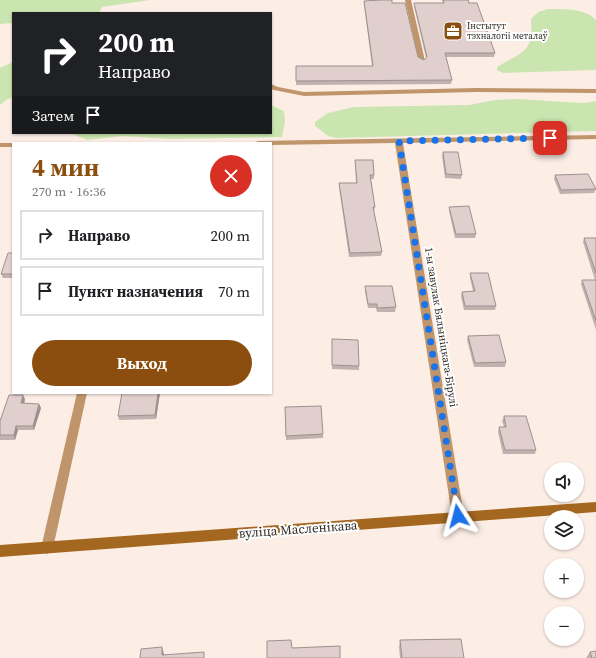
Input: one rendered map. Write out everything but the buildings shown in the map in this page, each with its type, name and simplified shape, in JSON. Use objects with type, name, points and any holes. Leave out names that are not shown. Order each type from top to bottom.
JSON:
[{"type":"main road","name":"вуліца Масленікава","points":[[0,552],[458,516],[596,507]]},
{"type":"street","points":[[272,143],[596,137]]},
{"type":"street","name":"1-ы завулак Бялыніцкага-Бірулі","points":[[399,141],[458,516]]},
{"type":"street","points":[[0,145],[12,145]]},
{"type":"street","points":[[47,548],[82,394]]},
{"type":"lane","points":[[408,0],[422,61]]},
{"type":"lane","points":[[272,87],[276,89],[304,94],[476,90],[596,91]]},
{"type":"green space","points":[[0,0],[150,0],[102,7],[100,12],[12,12],[12,23],[0,24]]},
{"type":"green space","points":[[548,9],[580,11],[592,16],[596,20],[596,70],[503,73],[497,70],[497,67],[520,54],[524,50],[530,39],[531,19],[538,12]]},
{"type":"green space","points":[[12,62],[12,97],[0,105],[0,68]]},
{"type":"green space","points":[[516,99],[584,103],[596,101],[596,131],[336,138],[328,136],[315,126],[315,122],[328,113],[354,107],[469,105],[495,100]]},
{"type":"green space","points":[[272,105],[284,111],[285,121],[282,137],[169,139],[123,136],[87,140],[72,134],[272,134]]},
{"type":"place","name":"Інстытут тэхналогіі металаў","points":[[453,31]]},
{"type":"route","points":[[458,516],[399,141],[550,138]]}]
